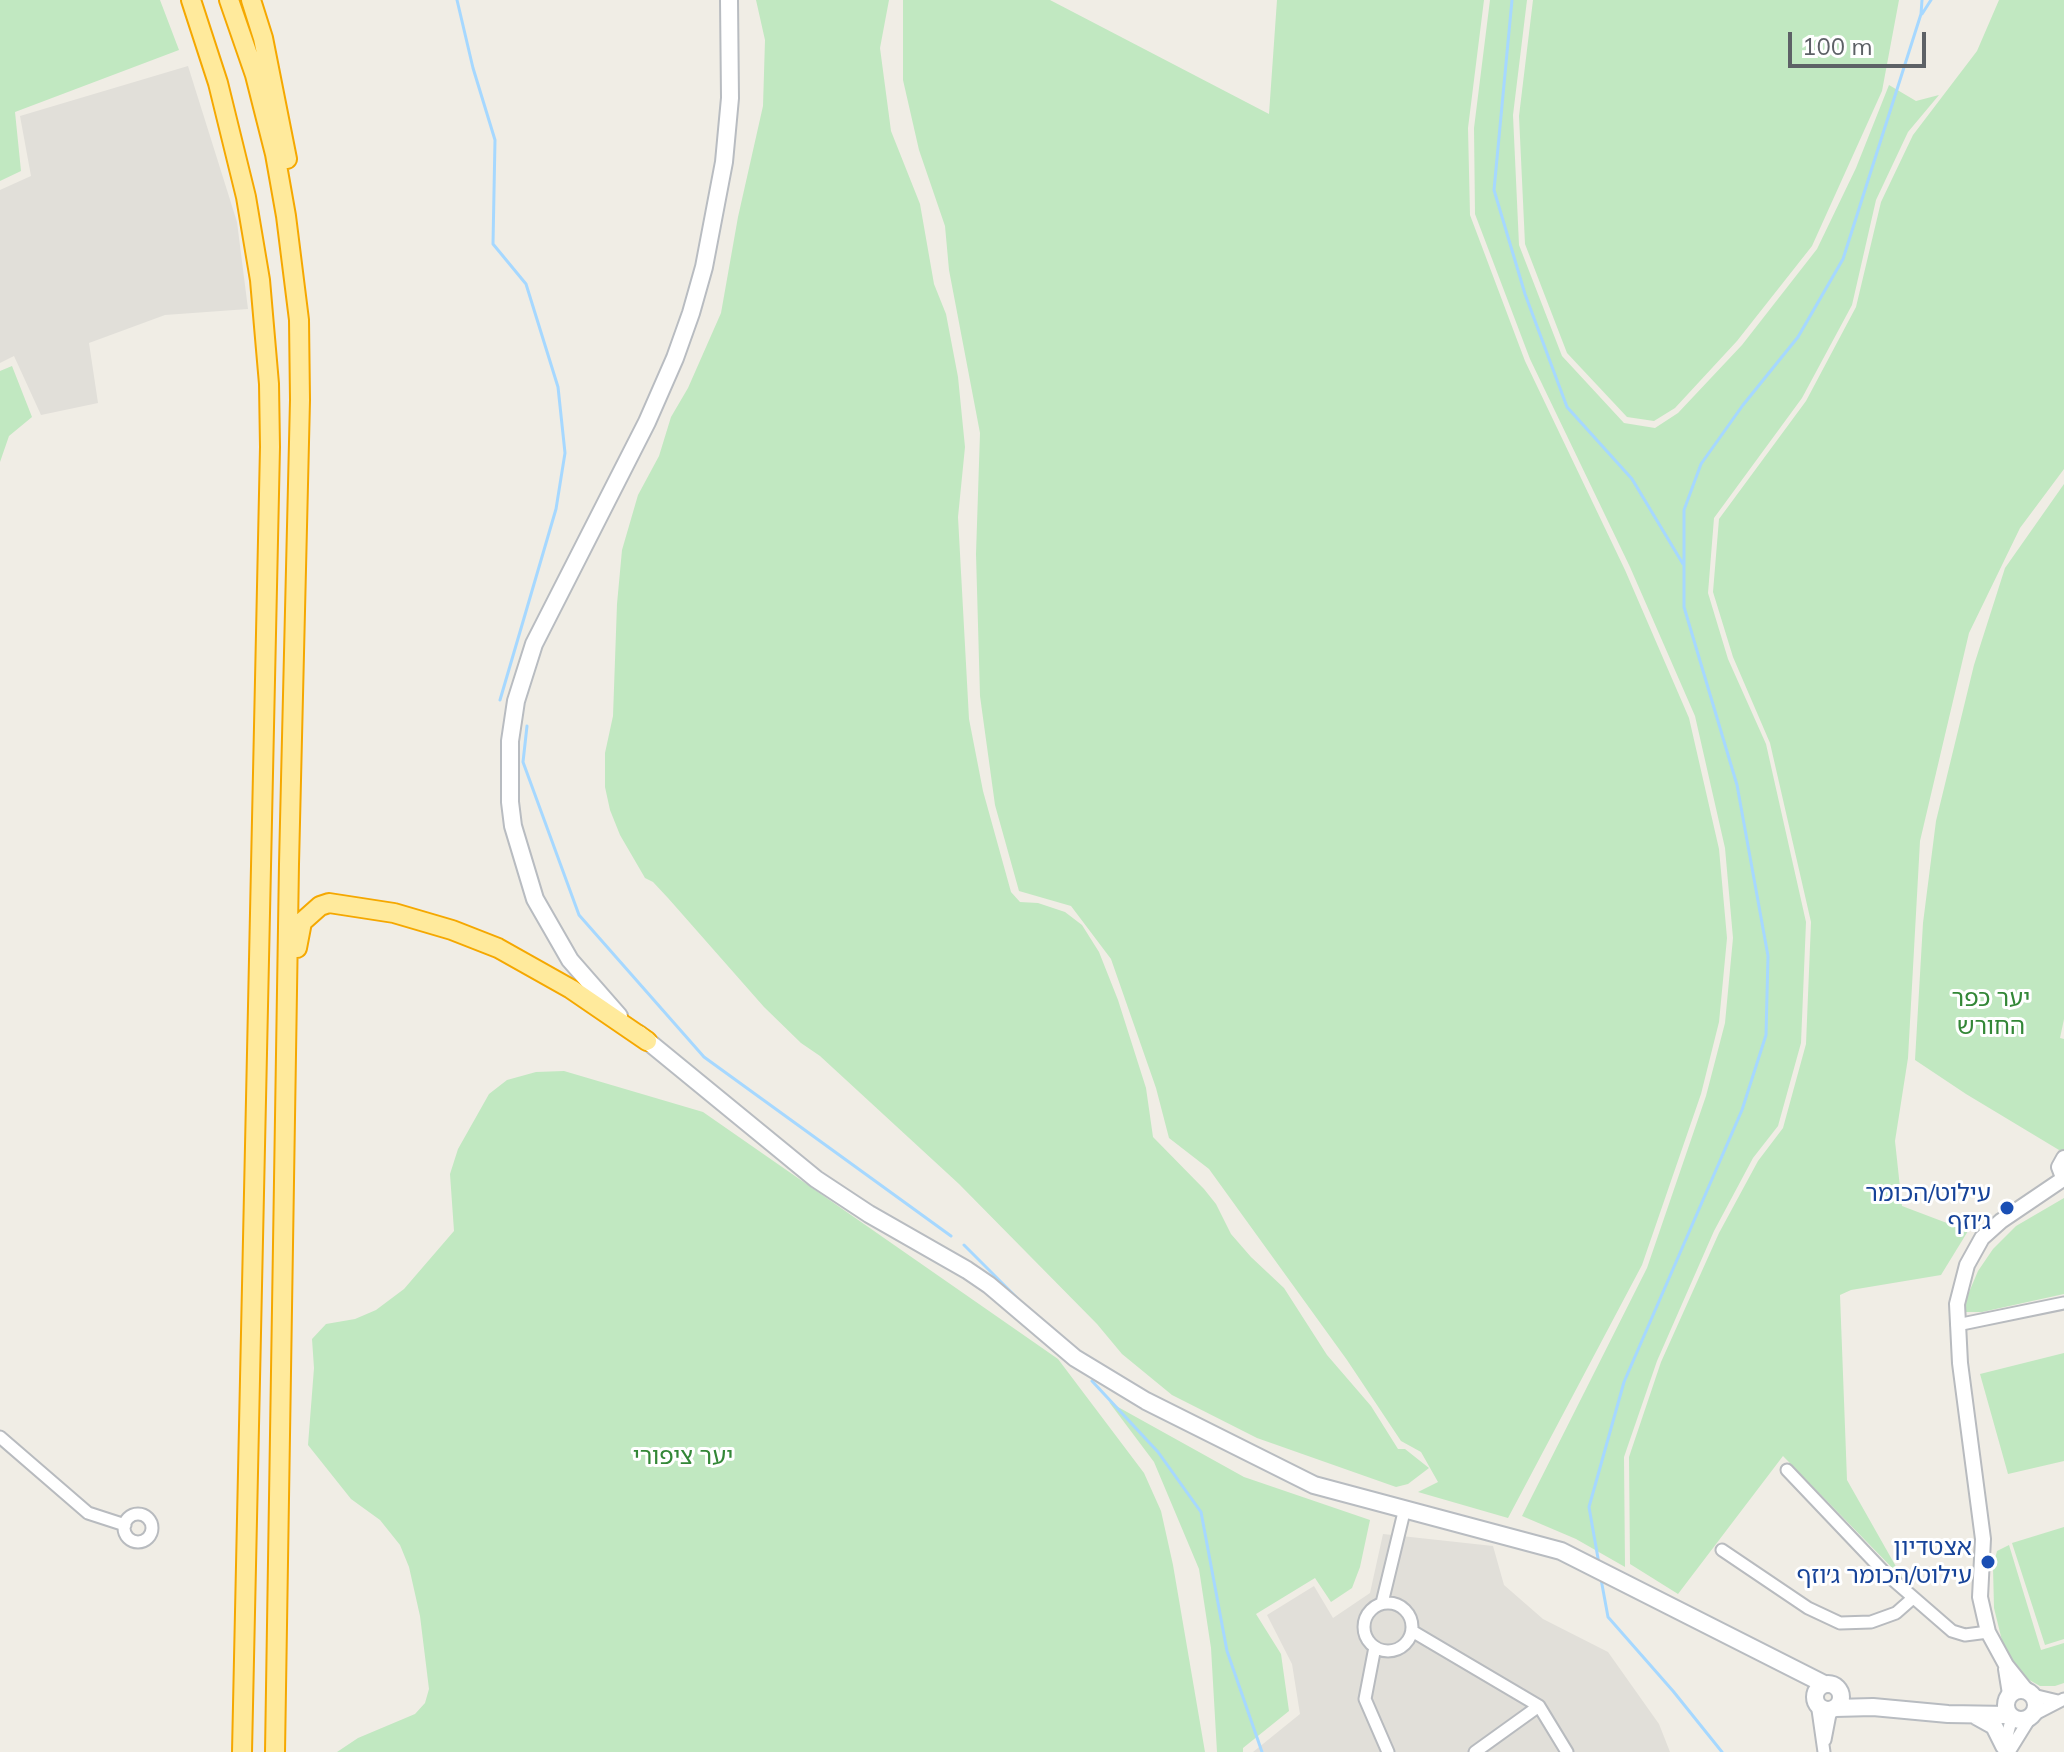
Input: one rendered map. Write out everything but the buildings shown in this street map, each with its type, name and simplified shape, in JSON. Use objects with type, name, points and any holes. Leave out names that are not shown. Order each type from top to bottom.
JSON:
[{"type":"highway","points":[[185,0],[218,83]]},
{"type":"highway","points":[[191,0],[218,83],[246,197],[260,280],[269,384],[242,1752]]},
{"type":"highway","points":[[229,0],[255,75],[281,185],[299,320],[275,1752]]},
{"type":"highway","points":[[251,0],[263,38],[283,131],[297,221],[305,312],[300,400]]},
{"type":"highway","points":[[285,1103],[298,933],[311,912],[329,903],[394,913],[479,939],[549,976],[647,1041]]},
{"type":"main road","points":[[729,0],[730,98],[724,162],[701,279],[661,391],[534,644],[516,701],[509,751],[513,826],[535,899],[570,960],[615,1013],[816,1179],[989,1285],[1075,1358],[1146,1401],[1314,1485],[1561,1551],[1769,1657],[1827,1698],[1873,1707],[2010,1716],[2021,1720],[2031,1716],[2036,1707],[2019,1694]]},
{"type":"main road","points":[[1948,1714],[2019,1694]]},
{"type":"main road","points":[[2010,1716],[2006,1706],[2019,1694]]},
{"type":"main road","points":[[1974,1715],[1994,1726],[2005,1750]]},
{"type":"street","points":[[2061,1700],[2019,1694],[1988,1632],[1980,1597],[1983,1539],[1957,1304],[1967,1265],[1982,1238],[2001,1221],[2063,1179],[2059,1167],[2064,1158]]},
{"type":"street","points":[[1957,1325],[2064,1303]]},
{"type":"street","points":[[0,1437],[88,1513],[125,1525]]},
{"type":"street","points":[[1787,1470],[1884,1572],[1952,1631],[1965,1635],[1988,1632]]},
{"type":"street","points":[[1382,1603],[1405,1508]]},
{"type":"street","points":[[1722,1550],[1808,1608],[1840,1623],[1871,1622],[1896,1613],[1913,1598]]},
{"type":"street","points":[[1390,1602],[1410,1615],[1412,1631],[1405,1645],[1390,1651],[1375,1647],[1366,1635],[1365,1619],[1382,1603],[1390,1602]]},
{"type":"street","points":[[1412,1631],[1539,1706],[1567,1752]]},
{"type":"street","points":[[1375,1647],[1365,1699],[1388,1752]]},
{"type":"street","points":[[1824,1750],[1827,1698]]},
{"type":"street","points":[[2005,1750],[2031,1716],[2061,1700]]},
{"type":"street","points":[[1475,1752],[1539,1706]]},
{"type":"street","points":[[2005,1750],[2010,1716]]},
{"type":"shaded area","points":[[188,66],[237,222],[248,309],[165,315],[89,343],[98,403],[41,415],[14,356],[0,363],[0,190],[31,176],[20,116]]},
{"type":"shaded area","points":[[1383,1534],[1493,1546],[1504,1585],[1543,1619],[1608,1652],[1659,1724],[1670,1752],[1253,1752],[1300,1714],[1292,1664],[1267,1615],[1314,1586],[1333,1618],[1370,1593]]},
{"type":"green space","points":[[0,0],[160,0],[179,50],[15,112],[21,171],[0,181]]},
{"type":"green space","points":[[756,0],[889,0],[880,48],[891,131],[920,204],[934,284],[946,314],[958,377],[965,447],[958,517],[969,719],[983,791],[1011,892],[1020,902],[1038,903],[1065,912],[1082,925],[1099,952],[1118,1000],[1146,1088],[1153,1137],[1204,1189],[1216,1204],[1231,1234],[1284,1288],[1327,1355],[1371,1406],[1398,1449],[1405,1449],[1429,1468],[1408,1484],[1396,1487],[1257,1438],[1172,1395],[1122,1354],[1097,1324],[959,1184],[764,1007],[668,898],[645,878],[620,835],[605,787],[605,753],[613,716],[622,550],[638,495],[659,456],[671,417],[688,388],[721,313],[738,217],[763,106],[765,40]]},
{"type":"green space","points":[[903,0],[1050,0],[1269,114],[1277,0],[1484,0],[1468,128],[1470,215],[1525,361],[1625,570],[1689,718],[1719,849],[1727,938],[1719,1022],[1701,1094],[1642,1265],[1508,1518],[1418,1492],[1438,1482],[1421,1452],[1401,1441],[1347,1360],[1209,1169],[1169,1138],[1156,1088],[1111,959],[1071,906],[1019,891],[995,805],[980,696],[976,554],[980,433],[949,270],[945,226],[919,150],[903,80]]},
{"type":"green space","points":[[1490,0],[1527,0],[1513,115],[1519,245],[1562,356],[1624,423],[1655,428],[1678,413],[1742,345],[1817,249],[1856,168],[1889,85],[1916,101],[1939,95],[1908,132],[1876,200],[1852,305],[1802,398],[1714,518],[1708,593],[1728,659],[1766,744],[1806,922],[1801,1043],[1778,1126],[1753,1158],[1714,1231],[1657,1361],[1624,1457],[1625,1567],[1576,1539],[1522,1516],[1647,1268],[1706,1096],[1725,1023],[1733,938],[1725,848],[1695,716],[1630,567],[1530,359],[1475,214],[1474,128]]},
{"type":"green space","points":[[1533,0],[1899,0],[1882,91],[1812,246],[1737,341],[1675,408],[1654,421],[1627,417],[1567,353],[1525,244],[1519,116]]},
{"type":"green space","points":[[1999,0],[2064,0],[2064,469],[2020,528],[1969,633],[1920,841],[1908,1058],[1895,1141],[1902,1206],[1968,1231],[1941,1275],[1851,1290],[1840,1295],[1847,1480],[1903,1579],[1783,1456],[1678,1594],[1630,1564],[1629,1457],[1661,1362],[1719,1233],[1758,1161],[1783,1128],[1806,1044],[1811,922],[1770,743],[1733,657],[1713,592],[1719,519],[1806,401],[1856,307],[1881,202],[1913,135],[1977,51]]},
{"type":"green space","points":[[12,366],[32,417],[9,436],[0,462],[0,371]]},
{"type":"green space","name":"יער כפר החורש","points":[[2064,484],[2064,1019],[2060,1038],[2064,1039],[2064,1153],[1915,1060],[1923,923],[1936,821],[1974,665],[2005,568]]},
{"type":"green space","name":"יער ציפורי","points":[[564,1071],[703,1112],[1058,1359],[1144,1473],[1161,1511],[1205,1752],[337,1752],[358,1738],[415,1714],[425,1703],[429,1689],[420,1616],[409,1567],[400,1545],[380,1520],[351,1499],[308,1445],[314,1368],[312,1339],[326,1324],[355,1319],[376,1310],[404,1289],[454,1231],[450,1174],[458,1149],[489,1094],[507,1080],[536,1072]]},
{"type":"green space","points":[[2064,1198],[2064,1294],[1982,1312],[1965,1312],[1967,1297],[1978,1271],[1993,1249],[2016,1226]]},
{"type":"green space","points":[[2064,1353],[2064,1461],[2008,1474],[1980,1374]]},
{"type":"green space","points":[[1109,1402],[1244,1477],[1370,1520],[1352,1588],[1331,1602],[1315,1578],[1256,1614],[1281,1654],[1289,1711],[1243,1748],[1243,1752],[1217,1752],[1211,1648],[1199,1569],[1154,1462]]},
{"type":"green space","points":[[2064,1527],[2064,1639],[2045,1645],[2012,1543]]},
{"type":"green space","points":[[2009,1545],[2041,1650],[2064,1643],[2064,1683],[2040,1686],[2022,1676],[2006,1657],[1994,1608],[1993,1567],[1997,1551]]},
{"type":"waterway","points":[[457,0],[495,140],[493,244],[526,284],[558,387],[565,453],[556,509],[500,700]]},
{"type":"waterway","points":[[1512,0],[1494,190],[1525,294],[1567,407],[1632,479],[1683,564]]},
{"type":"waterway","points":[[1599,1564],[1589,1507],[1624,1382],[1742,1110],[1766,1035],[1768,956],[1737,785],[1684,607],[1684,510],[1701,464],[1743,405],[1798,337],[1843,259],[1921,14],[1922,0]]},
{"type":"waterway","points":[[1922,14],[1931,0]]},
{"type":"waterway","points":[[527,726],[523,762],[579,915],[704,1057],[951,1236]]},
{"type":"waterway","points":[[964,1245],[1018,1299]]},
{"type":"waterway","points":[[1092,1381],[1158,1452],[1201,1512],[1227,1651],[1262,1752]]},
{"type":"waterway","points":[[1601,1579],[1608,1617],[1722,1752]]},
{"type":"place","name":"עילוט/הכומר ג׳וזף","points":[[2007,1208]]},
{"type":"place","name":"אצטדיון עילוט/הכומר ג׳וזף","points":[[1988,1562]]}]
